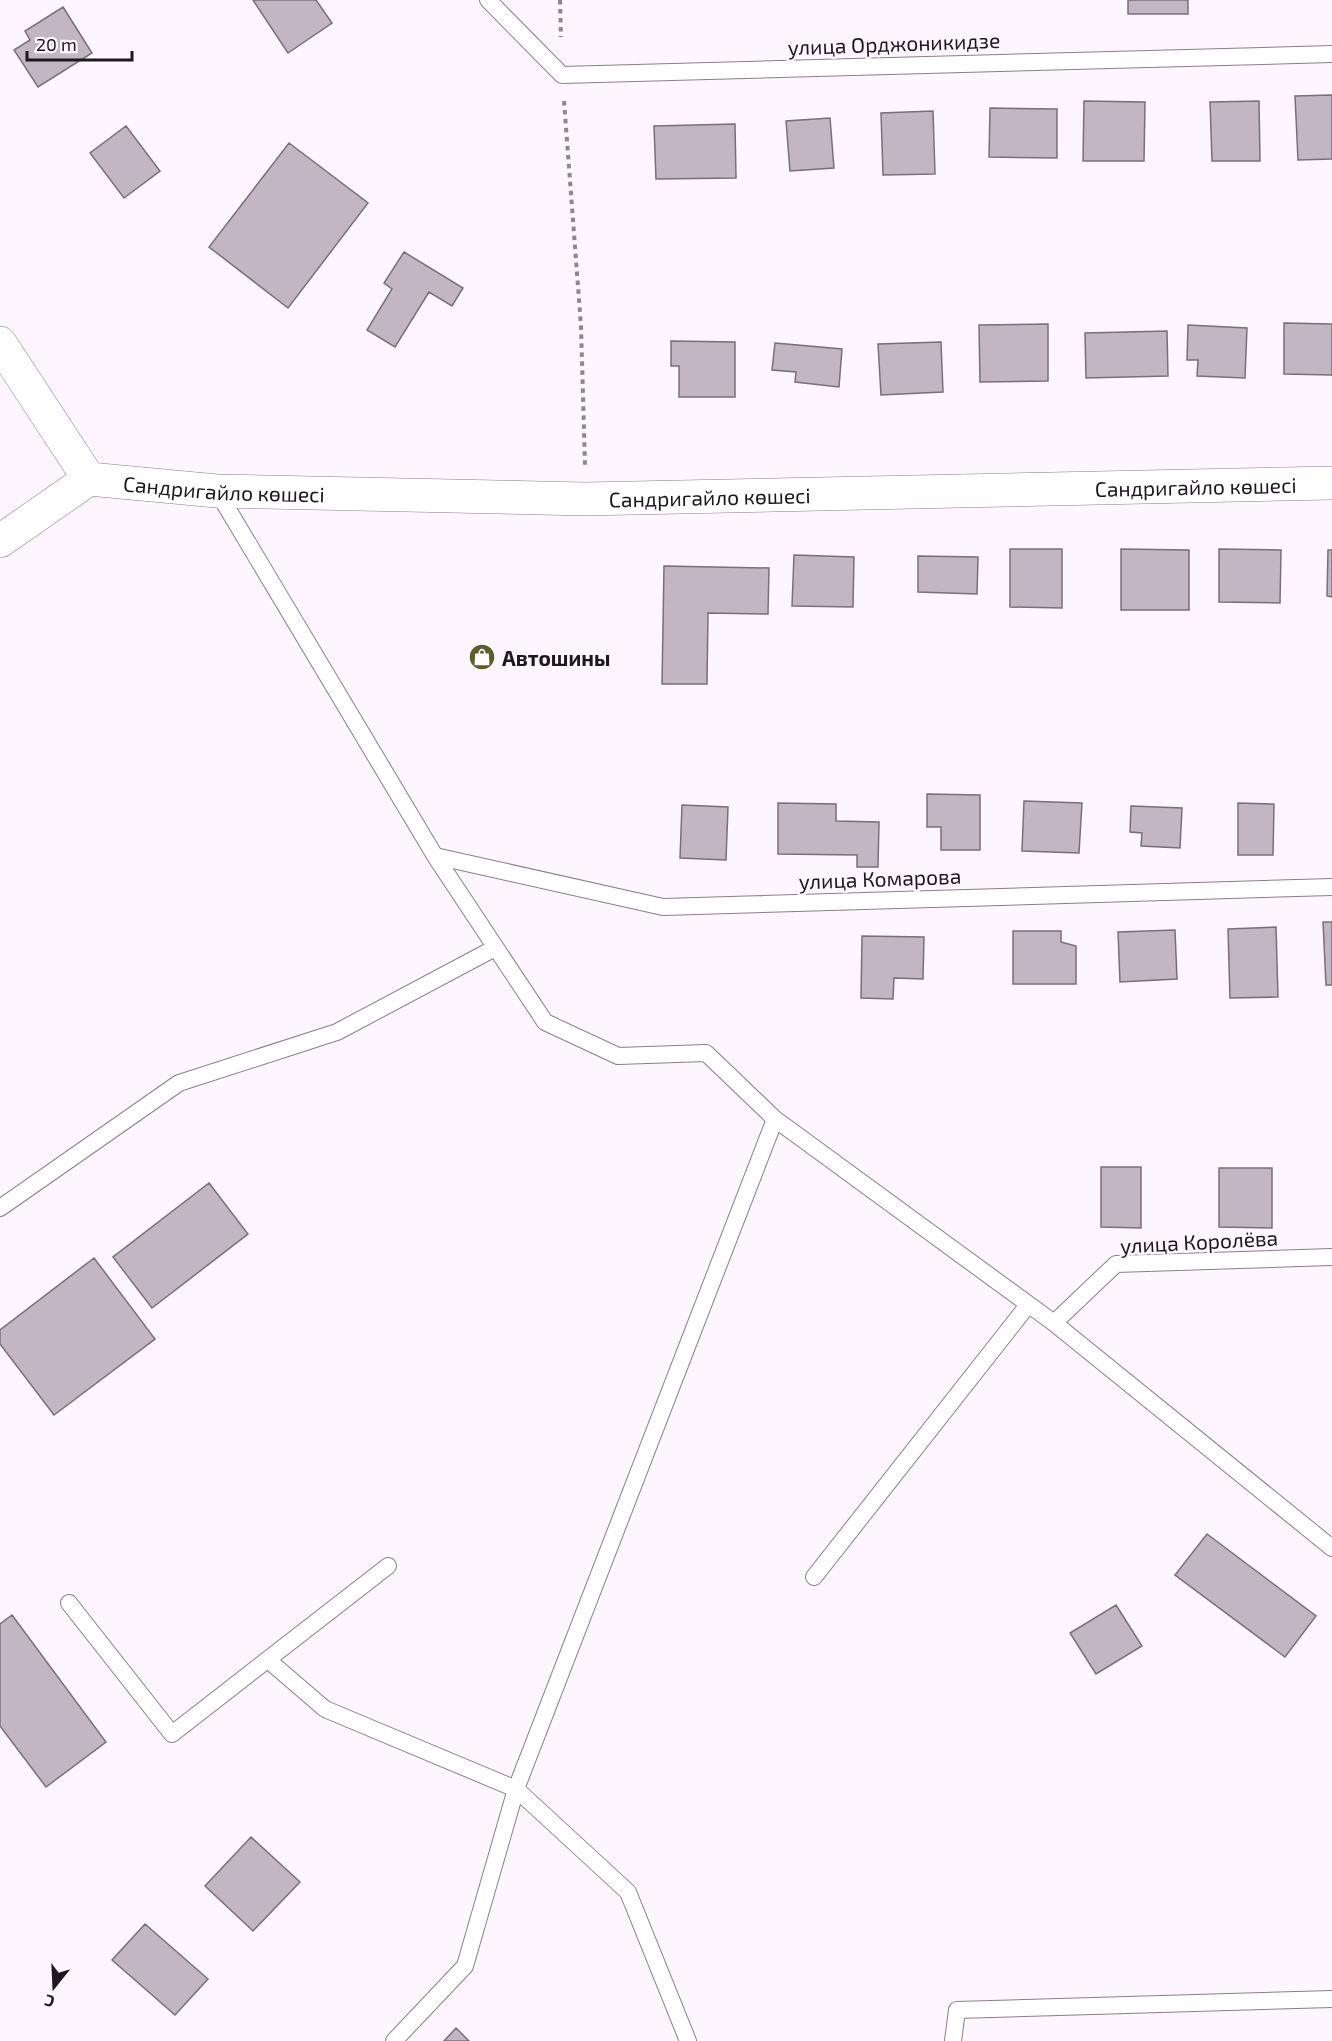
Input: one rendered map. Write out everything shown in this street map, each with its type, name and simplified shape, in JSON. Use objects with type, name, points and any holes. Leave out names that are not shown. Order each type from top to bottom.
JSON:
[{"type":"street","points":[[0,343],[89,479],[0,541]]},
{"type":"street","name":"Сандригайло көшесі","points":[[89,479],[217,490],[585,499],[1332,483]]},
{"type":"lane","points":[[488,0],[562,75]]},
{"type":"lane","name":"улица Орджоникидзе","points":[[562,75],[1332,54]]},
{"type":"lane","points":[[217,490],[435,856],[545,1022],[618,1056],[706,1053],[775,1119],[1054,1323],[1332,1548]]},
{"type":"lane","name":"улица Комарова","points":[[435,856],[663,907],[1332,887]]},
{"type":"lane","points":[[0,1208],[179,1083],[337,1032],[495,948]]},
{"type":"lane","points":[[394,2041],[465,1966],[516,1789],[775,1119]]},
{"type":"lane","name":"улица Королёва","points":[[1054,1323],[1116,1264],[1332,1257]]},
{"type":"lane","points":[[814,1577],[1028,1305]]},
{"type":"lane","points":[[69,1603],[172,1734],[388,1566]]},
{"type":"lane","points":[[268,1660],[326,1709],[516,1789],[628,1892],[688,2041]]},
{"type":"lane","points":[[953,2041],[957,2010],[1332,1999]]},
{"type":"path","points":[[560,0],[562,75],[581,326],[585,499]]},
{"type":"building","points":[[253,0],[316,0],[332,23],[288,53]]},
{"type":"building","points":[[1128,0],[1188,0],[1188,14],[1128,14]]},
{"type":"building","points":[[63,7],[92,53],[38,87],[14,50],[30,40],[25,31]]},
{"type":"building","points":[[1332,95],[1332,159],[1298,160],[1295,96]]},
{"type":"building","points":[[1084,101],[1145,102],[1144,161],[1083,161]]},
{"type":"building","points":[[1259,101],[1260,161],[1212,161],[1210,102]]},
{"type":"building","points":[[990,108],[1057,109],[1057,158],[989,157]]},
{"type":"building","points":[[933,111],[935,174],[883,175],[881,113]]},
{"type":"building","points":[[830,118],[834,168],[790,171],[786,121]]},
{"type":"building","points":[[735,124],[736,178],[656,179],[654,126]]},
{"type":"building","points":[[126,126],[160,171],[124,198],[90,153]]},
{"type":"building","points":[[289,143],[368,203],[288,308],[209,247]]},
{"type":"building","points":[[404,252],[463,288],[452,306],[429,292],[395,347],[367,330],[392,289],[384,283]]},
{"type":"building","points":[[1284,323],[1332,324],[1332,375],[1284,374]]},
{"type":"building","points":[[1048,324],[1048,381],[980,382],[979,325]]},
{"type":"building","points":[[1188,325],[1247,328],[1245,378],[1197,376],[1198,360],[1187,360]]},
{"type":"building","points":[[1167,331],[1168,376],[1086,378],[1085,333]]},
{"type":"building","points":[[671,341],[735,342],[735,397],[679,397],[679,366],[671,366]]},
{"type":"building","points":[[941,342],[943,392],[881,395],[878,344]]},
{"type":"building","points":[[775,343],[842,349],[839,387],[795,382],[796,372],[772,370]]},
{"type":"building","points":[[1010,549],[1062,549],[1062,608],[1010,607]]},
{"type":"building","points":[[1121,549],[1189,550],[1189,610],[1121,610]]},
{"type":"building","points":[[1219,549],[1281,550],[1280,603],[1219,602]]},
{"type":"building","points":[[1328,550],[1332,550],[1332,597],[1327,596]]},
{"type":"building","points":[[794,555],[854,557],[853,607],[792,606]]},
{"type":"building","points":[[918,556],[978,557],[977,594],[918,592]]},
{"type":"building","points":[[664,566],[769,568],[768,614],[708,613],[707,684],[662,684]]},
{"type":"building","points":[[927,794],[980,795],[980,850],[941,850],[941,827],[927,827]]},
{"type":"building","points":[[1024,801],[1082,803],[1079,853],[1022,851]]},
{"type":"building","points":[[778,803],[836,804],[836,821],[879,822],[878,867],[857,867],[857,855],[778,854]]},
{"type":"building","points":[[1238,803],[1274,804],[1273,855],[1238,855]]},
{"type":"building","points":[[682,805],[728,807],[726,860],[680,858]]},
{"type":"building","points":[[1131,806],[1182,808],[1180,848],[1141,846],[1142,833],[1130,832]]},
{"type":"building","points":[[1323,922],[1332,922],[1332,985],[1326,985]]},
{"type":"building","points":[[1276,927],[1278,997],[1230,998],[1228,929]]},
{"type":"building","points":[[1175,930],[1177,979],[1120,982],[1118,932]]},
{"type":"building","points":[[1013,931],[1061,931],[1061,942],[1076,946],[1076,984],[1013,984]]},
{"type":"building","points":[[862,936],[924,937],[923,979],[894,978],[893,999],[861,998]]},
{"type":"building","points":[[1101,1167],[1141,1167],[1141,1228],[1101,1227]]},
{"type":"building","points":[[1219,1168],[1272,1168],[1272,1228],[1219,1227]]},
{"type":"building","points":[[209,1183],[248,1234],[152,1308],[113,1257]]},
{"type":"building","points":[[94,1258],[155,1339],[54,1415],[0,1344],[0,1330]]},
{"type":"building","points":[[1207,1534],[1316,1616],[1285,1657],[1175,1575]]},
{"type":"building","points":[[1116,1605],[1142,1646],[1096,1674],[1070,1633]]},
{"type":"building","points":[[12,1615],[106,1742],[46,1787],[0,1726],[0,1624]]},
{"type":"building","points":[[251,1837],[300,1882],[253,1931],[205,1886]]},
{"type":"building","points":[[145,1924],[208,1979],[175,2015],[112,1960]]},
{"type":"building","points":[[456,2028],[469,2041],[444,2041]]},
{"type":"place","name":"Автошины","points":[[482,657]]}]
